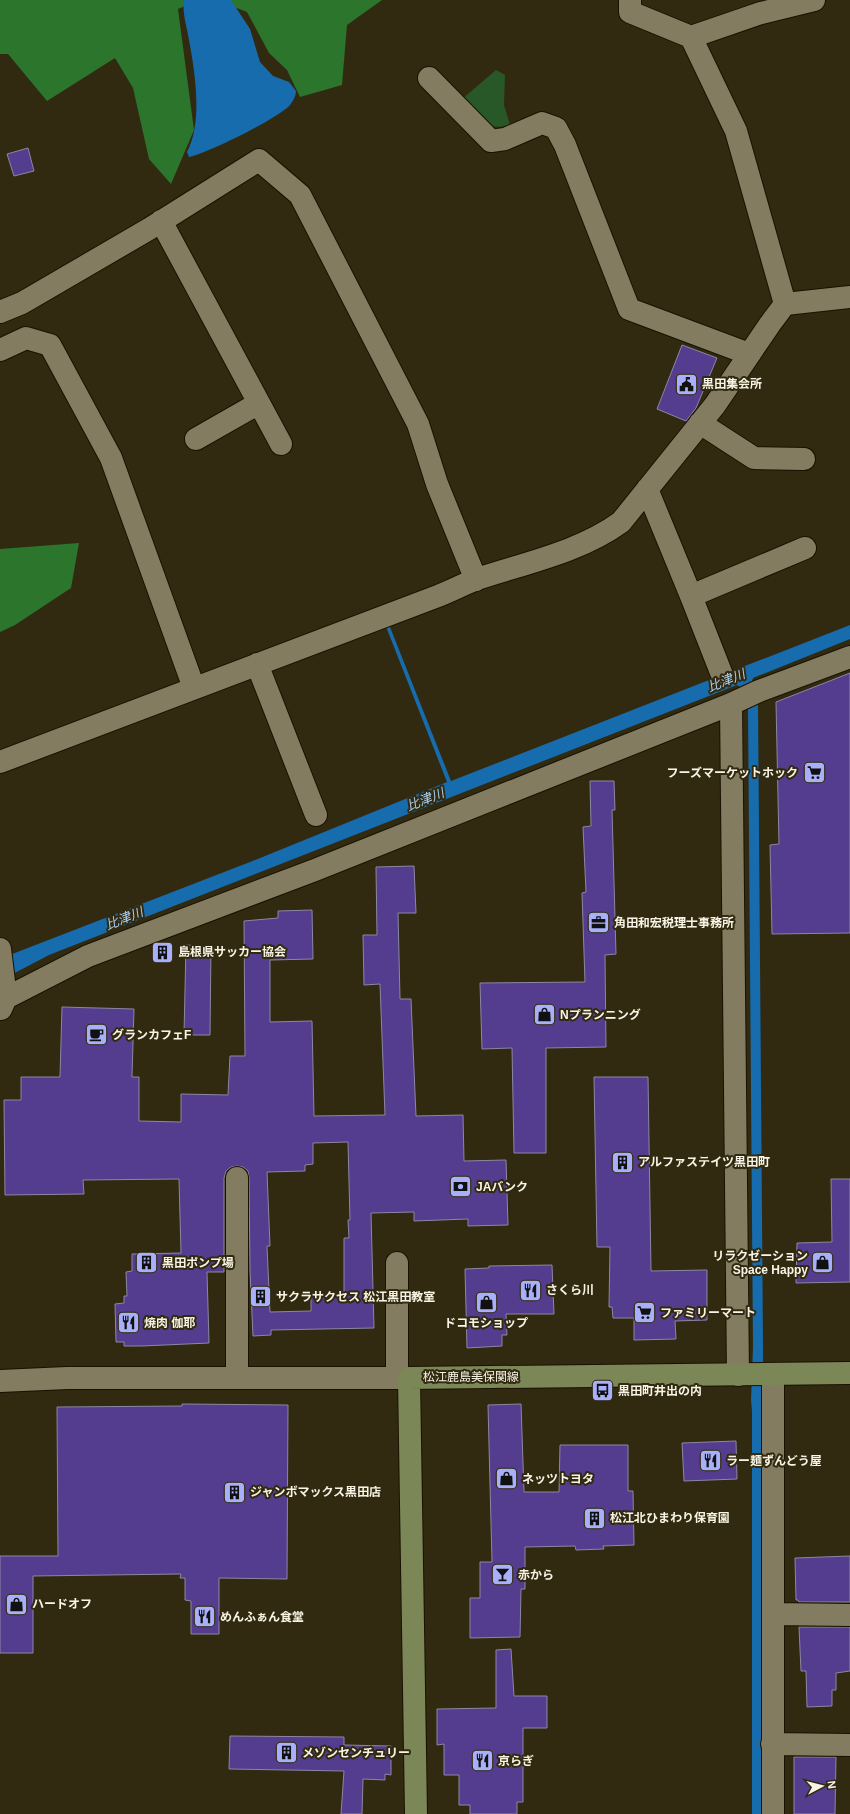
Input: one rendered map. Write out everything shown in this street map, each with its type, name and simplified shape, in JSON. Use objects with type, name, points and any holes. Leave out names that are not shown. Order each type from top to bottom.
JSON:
[{"type":"main road","name":"松江鹿島美保関線","points":[[416,1814],[403,1377],[850,1373]]},
{"type":"street","points":[[630,0],[630,12],[691,37],[761,13],[814,0]]},
{"type":"street","points":[[691,37],[736,131],[785,304]]},
{"type":"street","points":[[429,78],[491,140],[505,139],[542,123],[556,128],[565,145],[629,309],[749,354]]},
{"type":"street","points":[[0,312],[22,303],[162,221],[259,160],[300,195],[418,424],[436,484],[476,580]]},
{"type":"street","points":[[162,221],[281,444]]},
{"type":"street","points":[[0,762],[438,596],[476,580],[553,554],[609,531],[621,522],[700,424],[785,304],[850,297]]},
{"type":"street","points":[[0,350],[26,338],[50,345],[111,458],[194,688]]},
{"type":"street","points":[[196,439],[259,403]]},
{"type":"street","points":[[700,424],[754,458],[804,459]]},
{"type":"street","points":[[647,489],[722,676]]},
{"type":"street","points":[[691,596],[805,548]]},
{"type":"street","points":[[0,949],[3,997],[88,956],[322,867],[760,691],[850,658]]},
{"type":"street","points":[[257,664],[316,815]]},
{"type":"street","points":[[735,702],[740,1375]]},
{"type":"street","points":[[236,1178],[237,1378]]},
{"type":"street","points":[[0,1381],[67,1378],[403,1377],[397,1263]]},
{"type":"street","points":[[770,1374],[773,1614],[773,1814]]},
{"type":"street","points":[[773,1614],[850,1615]]},
{"type":"street","points":[[772,1744],[850,1745]]},
{"type":"green space","points":[[0,0],[198,0],[178,9],[194,130],[171,184],[149,159],[133,88],[115,58],[47,101],[8,54],[0,54]]},
{"type":"green space","points":[[216,0],[382,0],[347,25],[342,85],[300,97],[287,70],[269,53],[247,12]]},
{"type":"green space","points":[[496,70],[505,75],[504,105],[510,125],[501,127],[487,125],[482,122],[461,100]]},
{"type":"green space","points":[[79,543],[71,588],[15,625],[0,632],[0,549]]},
{"type":"water","points":[[184,0],[231,0],[250,29],[260,62],[273,76],[289,82],[296,91],[290,105],[272,118],[226,143],[189,157],[187,152],[192,140],[195,126],[196,97],[193,67],[184,15]]},
{"type":"water","name":"比津川","points":[[388,622],[451,781],[850,625],[850,639],[753,678],[751,684],[758,702],[763,1346],[763,1814],[752,1814],[751,1400],[753,1347],[748,706],[742,688],[737,685],[49,955],[7,977],[7,956],[250,862],[447,782],[385,624]]},
{"type":"building","points":[[28,148],[34,171],[14,176],[7,154]]},
{"type":"building","name":"黒田集会所","points":[[682,345],[717,358],[696,408],[686,421],[657,409]]},
{"type":"building","name":"フーズマーケットホック","points":[[850,673],[850,933],[772,934],[770,845],[779,844],[776,702]]},
{"type":"building","points":[[590,781],[614,781],[615,810],[612,810],[616,954],[605,955],[606,1047],[546,1048],[546,1153],[514,1153],[512,1048],[482,1049],[480,983],[585,982],[582,893],[586,892],[583,827],[591,826]]},
{"type":"building","points":[[414,866],[416,913],[398,913],[400,999],[411,999],[416,1116],[463,1115],[464,1161],[506,1160],[508,1225],[468,1226],[468,1219],[414,1221],[414,1212],[371,1213],[374,1328],[271,1330],[271,1335],[253,1336],[250,1271],[249,1178],[248,1171],[243,1167],[231,1167],[226,1171],[224,1178],[224,1272],[207,1272],[209,1343],[124,1346],[124,1342],[116,1342],[115,1304],[124,1303],[124,1296],[127,1296],[126,1272],[132,1271],[132,1254],[181,1253],[179,1179],[83,1180],[84,1194],[5,1195],[4,1100],[21,1100],[21,1077],[60,1077],[62,1007],[134,1009],[132,1077],[139,1077],[139,1121],[181,1122],[181,1094],[228,1095],[230,1056],[245,1056],[244,921],[278,918],[278,911],[312,910],[313,959],[270,960],[270,1022],[312,1021],[314,1116],[385,1115],[380,984],[364,985],[363,935],[377,935],[376,867]],"holes":[[[348,1142],[350,1220],[348,1220],[349,1238],[344,1238],[344,1294],[311,1294],[311,1311],[270,1312],[267,1246],[270,1246],[267,1172],[305,1171],[305,1165],[313,1164],[313,1143]]]},
{"type":"building","points":[[186,945],[211,946],[210,1035],[184,1035]]},
{"type":"building","points":[[594,1077],[648,1077],[651,1271],[707,1270],[707,1320],[675,1321],[676,1339],[634,1340],[634,1318],[613,1318],[612,1307],[609,1307],[610,1247],[597,1247]]},
{"type":"building","name":"リラクゼーション Space Happy","points":[[831,1179],[850,1179],[850,1282],[796,1283],[797,1243],[832,1242]]},
{"type":"building","points":[[552,1265],[554,1314],[506,1314],[507,1335],[502,1335],[502,1346],[467,1348],[465,1269],[489,1268],[489,1266]]},
{"type":"building","points":[[182,1404],[288,1405],[287,1579],[219,1578],[219,1634],[191,1634],[191,1601],[185,1600],[185,1578],[180,1578],[181,1574],[33,1576],[33,1653],[0,1653],[0,1556],[58,1556],[57,1407],[182,1406]]},
{"type":"building","points":[[521,1404],[524,1492],[559,1492],[560,1445],[628,1445],[628,1491],[633,1491],[634,1545],[603,1546],[604,1549],[576,1550],[575,1546],[525,1547],[525,1589],[521,1589],[520,1637],[470,1638],[470,1598],[480,1598],[480,1562],[492,1562],[488,1405]]},
{"type":"building","name":"ラー麺ずんどう屋","points":[[736,1441],[737,1479],[684,1481],[682,1443]]},
{"type":"building","points":[[850,1556],[850,1602],[799,1602],[796,1600],[795,1558]]},
{"type":"building","points":[[799,1627],[850,1627],[850,1671],[836,1673],[836,1690],[832,1690],[832,1706],[807,1707],[806,1671],[801,1671]]},
{"type":"building","name":"京らぎ","points":[[511,1649],[514,1696],[547,1696],[547,1728],[523,1728],[523,1802],[517,1802],[517,1814],[470,1814],[470,1805],[459,1805],[459,1775],[444,1775],[444,1744],[437,1745],[437,1709],[496,1708],[496,1650]]},
{"type":"building","name":"メゾンセンチュリー","points":[[230,1736],[344,1737],[344,1745],[391,1746],[391,1775],[385,1774],[385,1780],[363,1779],[362,1814],[341,1814],[344,1771],[229,1769]]},
{"type":"building","points":[[794,1757],[836,1757],[835,1814],[794,1814]]},
{"type":"place","name":"黒田集会所","points":[[687,384]]},
{"type":"place","name":"フーズマーケットホック","points":[[814,773]]},
{"type":"place","name":"角田和宏税理士事務所","points":[[599,923]]},
{"type":"place","name":"島根県サッカー協会","points":[[163,952]]},
{"type":"place","name":"Nプランニング","points":[[544,1015]]},
{"type":"place","name":"グランカフェF","points":[[97,1035]]},
{"type":"place","name":"アルファステイツ黒田町","points":[[623,1162]]},
{"type":"place","name":"JAバンク","points":[[460,1187]]},
{"type":"place","name":"黒田ポンプ場","points":[[147,1263]]},
{"type":"place","name":"リラクゼーション Space Happy","points":[[823,1263]]},
{"type":"place","name":"さくら川","points":[[531,1290]]},
{"type":"place","name":"サクラサクセス 松江黒田教室","points":[[261,1297]]},
{"type":"place","name":"ドコモショップ","points":[[486,1302]]},
{"type":"place","name":"ファミリーマート","points":[[644,1313]]},
{"type":"place","name":"焼肉 伽耶","points":[[129,1323]]},
{"type":"place","name":"黒田町井出の内","points":[[603,1391]]},
{"type":"place","name":"ラー麺ずんどう屋","points":[[710,1461]]},
{"type":"place","name":"ネッツトヨタ","points":[[507,1479]]},
{"type":"place","name":"ジャンボマックス黒田店","points":[[234,1492]]},
{"type":"place","name":"松江北ひまわり保育園","points":[[595,1518]]},
{"type":"place","name":"赤から","points":[[503,1575]]},
{"type":"place","name":"ハードオフ","points":[[16,1604]]},
{"type":"place","name":"めんふぁん食堂","points":[[205,1617]]},
{"type":"place","name":"メゾンセンチュリー","points":[[287,1753]]},
{"type":"place","name":"京らぎ","points":[[483,1761]]}]
